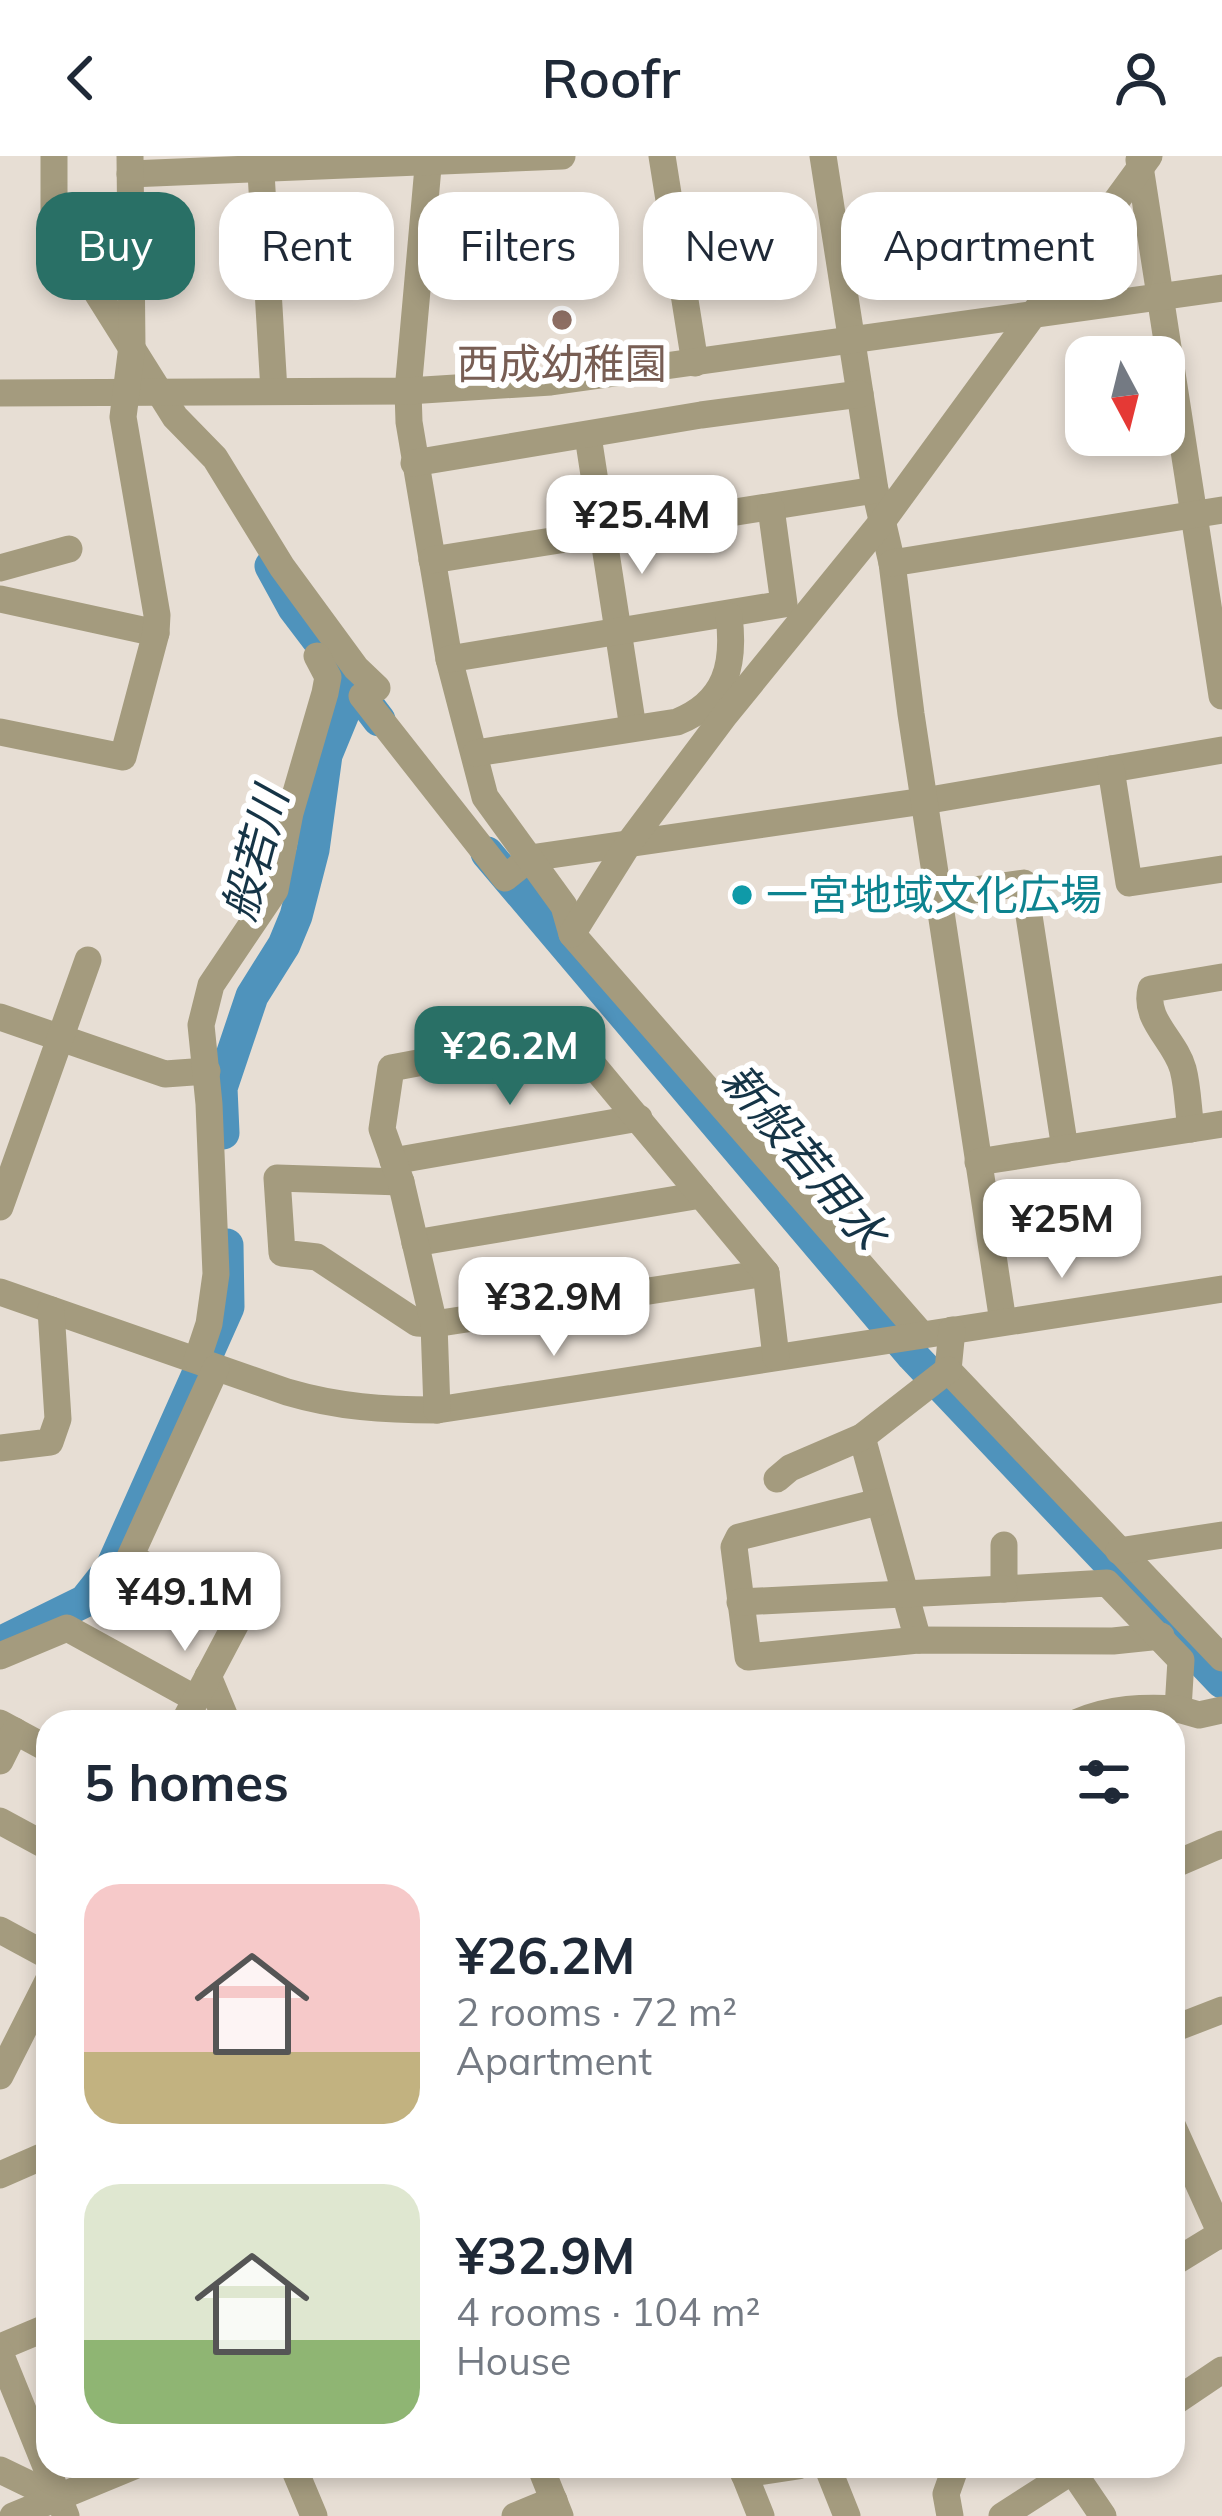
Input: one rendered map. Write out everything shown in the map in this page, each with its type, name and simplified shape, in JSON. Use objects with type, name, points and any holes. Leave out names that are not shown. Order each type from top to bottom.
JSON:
[{"type":"street","points":[[54,156],[54,211],[79,264],[132,344]]},
{"type":"street","points":[[562,156],[130,165],[132,344],[142,388],[175,416],[233,482],[312,610],[377,688],[362,696],[505,878],[530,858],[924,801],[1222,750]]},
{"type":"street","points":[[662,156],[695,363]]},
{"type":"street","points":[[823,156],[875,490],[892,562],[1003,1322]]},
{"type":"street","points":[[429,158],[408,391],[414,463],[449,659],[485,797],[564,906],[572,934],[907,1336]]},
{"type":"street","points":[[1143,160],[1160,298],[1209,512],[1222,696]]},
{"type":"street","points":[[572,934],[629,843],[724,715],[881,523],[1143,160]]},
{"type":"street","points":[[260,161],[274,391]]},
{"type":"street","points":[[0,392],[142,388],[408,391],[550,382],[1222,288]]},
{"type":"street","points":[[0,732],[123,757],[156,633],[155,602],[123,417],[142,388]]},
{"type":"street","points":[[414,463],[860,394]]},
{"type":"street","points":[[588,436],[632,728]]},
{"type":"street","points":[[432,560],[875,490]]},
{"type":"street","points":[[449,659],[784,604],[771,508]]},
{"type":"street","points":[[892,562],[1209,512]]},
{"type":"street","points":[[0,568],[69,549]]},
{"type":"street","points":[[0,599],[156,633]]},
{"type":"street","points":[[476,754],[677,722],[697,714],[730,668],[734,652],[729,616]]},
{"type":"street","points":[[0,1656],[67,1628],[196,1699],[241,1614],[130,1557],[207,1364],[217,1274],[201,1024],[212,985],[274,890],[328,677],[317,656]]},
{"type":"street","points":[[1111,769],[1129,883],[1222,869]]},
{"type":"street","points":[[938,896],[1024,884],[1065,1149]]},
{"type":"street","points":[[0,1207],[88,959]]},
{"type":"street","points":[[1191,1129],[1183,1070],[1148,1000],[1151,989],[1222,977]]},
{"type":"street","points":[[0,1018],[165,1074],[207,1071]]},
{"type":"street","points":[[437,1410],[434,1324],[397,1171],[382,1129],[391,1068],[568,1035],[766,1273],[776,1358]]},
{"type":"street","points":[[639,1118],[397,1171],[277,1178],[282,1253],[317,1257],[417,1323],[434,1324],[766,1273]]},
{"type":"street","points":[[978,1162],[1222,1124]]},
{"type":"street","points":[[415,1243],[701,1195]]},
{"type":"street","points":[[0,1292],[334,1406],[437,1410],[1222,1289]]},
{"type":"street","points":[[0,1448],[50,1442],[58,1419],[51,1310]]},
{"type":"street","points":[[777,1479],[790,1468],[862,1437],[948,1370],[952,1330]]},
{"type":"street","points":[[948,1370],[1222,1658]]},
{"type":"street","points":[[862,1437],[918,1640]]},
{"type":"street","points":[[878,1502],[739,1537],[734,1546],[746,1652],[755,1659],[918,1640],[1112,1642],[1161,1636]]},
{"type":"street","points":[[1119,1551],[1222,1535]]},
{"type":"street","points":[[1004,1545],[1004,1589]]},
{"type":"street","points":[[740,1602],[1107,1583],[1180,1660],[1178,1709]]},
{"type":"street","points":[[1121,1710],[1181,1710]]},
{"type":"street","points":[[1185,1711],[1198,1715],[1222,1710]]},
{"type":"street","points":[[0,1761],[8,1727],[36,1742]]},
{"type":"street","points":[[0,1821],[36,1840]]},
{"type":"street","points":[[1185,1860],[1222,1844]]},
{"type":"street","points":[[0,1930],[36,1950]]},
{"type":"street","points":[[0,2076],[36,2005]]},
{"type":"street","points":[[1185,2024],[1222,2010]]},
{"type":"street","points":[[0,2175],[36,2159]]},
{"type":"street","points":[[1185,2180],[1222,2234],[1185,2256]]},
{"type":"street","points":[[36,2333],[0,2350],[36,2441]]},
{"type":"street","points":[[1185,2395],[1222,2370]]},
{"type":"street","points":[[0,2470],[62,2507]]},
{"type":"street","points":[[51,2478],[62,2507]]},
{"type":"street","points":[[13,2516],[62,2507],[113,2478]]},
{"type":"street","points":[[298,2478],[314,2516]]},
{"type":"street","points":[[515,2516],[557,2508],[545,2478]]},
{"type":"street","points":[[745,2478],[761,2516]]},
{"type":"street","points":[[832,2478],[847,2516]]},
{"type":"street","points":[[950,2516],[946,2494],[952,2478]]},
{"type":"street","points":[[1002,2516],[1059,2478]]},
{"type":"street","points":[[1080,2478],[1103,2516]]},
{"type":"waterway","name":"般若川","points":[[271,566],[294,608],[379,720]]},
{"type":"waterway","name":"般若川","points":[[223,1133],[221,1088],[252,996],[296,916],[313,850],[326,755],[347,704],[340,670]]},
{"type":"waterway","name":"新般若用水","points":[[487,853],[913,1356],[1222,1682]]},
{"type":"waterway","name":"般若川","points":[[0,1643],[85,1601],[112,1567],[228,1307],[227,1245]]},
{"type":"place","name":"西成幼稚園","points":[[562,320]]},
{"type":"place","name":"一宮地域文化広場","points":[[742,895]]}]
